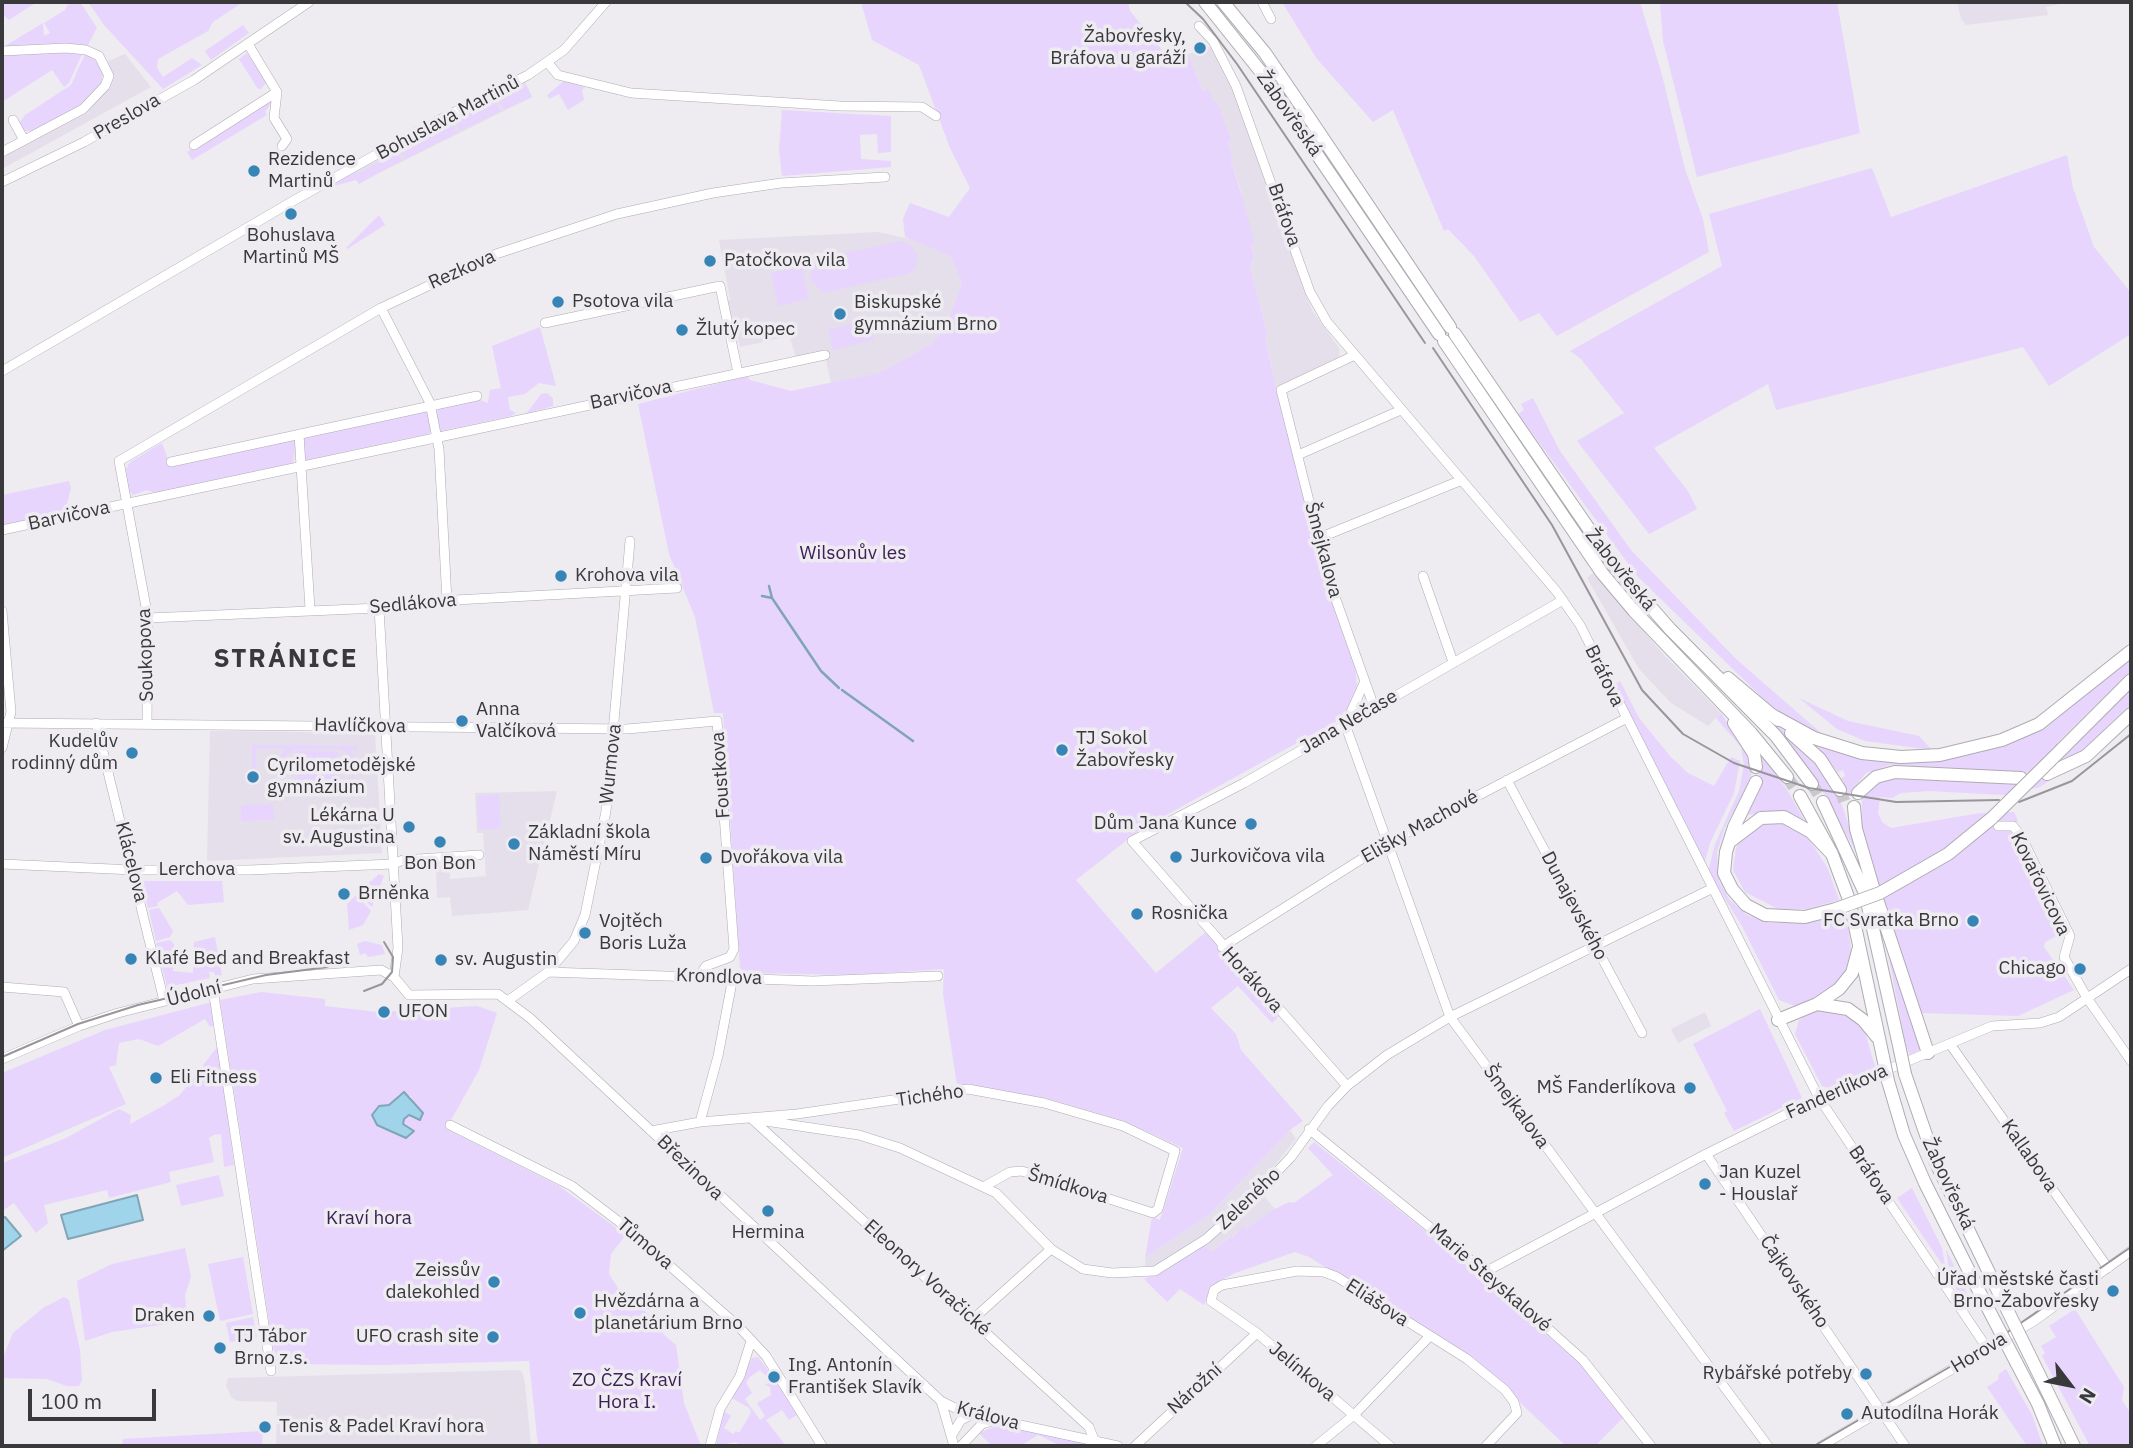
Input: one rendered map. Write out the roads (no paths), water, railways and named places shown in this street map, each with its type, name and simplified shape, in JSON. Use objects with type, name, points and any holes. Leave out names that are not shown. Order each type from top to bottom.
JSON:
[{"type":"highway","name":"Žabovřeská","points":[[1205,2],[1275,92],[1605,554],[1643,600],[1776,736],[1812,784]]},
{"type":"highway","name":"Žabovřeská","points":[[1223,2],[1272,64],[1602,573],[1787,777]]},
{"type":"highway","points":[[1772,715],[1814,738],[1862,753],[1901,757],[1940,755],[2002,740],[2039,724],[2131,651]]},
{"type":"highway","points":[[1701,661],[1742,689],[1820,759],[1840,790]]},
{"type":"highway","points":[[1756,782],[1729,843],[1724,863],[1727,881],[1738,897],[1754,911],[1791,918],[1836,909],[1880,893],[1948,854],[1992,818],[2131,680]]},
{"type":"highway","points":[[1714,694],[1754,754],[1756,767]]},
{"type":"highway","points":[[2047,774],[2086,757],[2131,714]]},
{"type":"highway","points":[[1858,793],[1871,779],[1895,772],[2021,778]]},
{"type":"highway","points":[[1800,796],[1832,854],[1848,897]]},
{"type":"highway","points":[[1823,802],[1868,889],[1850,807]]},
{"type":"highway","points":[[1729,843],[1751,822],[1773,816],[1801,824],[1832,854]]},
{"type":"highway","name":"Žabovřeská","points":[[1882,921],[1873,904],[1905,1074],[1935,1161],[2074,1446]]},
{"type":"highway","name":"Žabovřeská","points":[[1852,912],[1888,1081],[1904,1135],[1924,1183],[2038,1404],[2055,1446]]},
{"type":"highway","points":[[1882,921],[1884,972]]},
{"type":"highway","points":[[1882,921],[1928,1052]]},
{"type":"highway","points":[[1778,1020],[1817,1004],[1848,979],[1856,961],[1860,940]]},
{"type":"highway","points":[[1817,1004],[1848,1009],[1863,1020],[1879,1041]]},
{"type":"street","name":"Preslova","points":[[2,182],[84,142],[194,80],[309,2]]},
{"type":"street","name":"Bohuslava Martinů","points":[[2,370],[293,201],[548,63],[587,27],[606,2]]},
{"type":"street","points":[[1262,2],[1271,19]]},
{"type":"street","name":"Bráfova","points":[[1199,26],[1213,41],[1236,86],[1310,292],[1327,322],[1563,600],[1580,625],[1625,719],[1819,1098],[1987,1348]]},
{"type":"street","points":[[248,44],[277,92],[274,118],[287,139],[282,146]]},
{"type":"street","name":"Preslova","points":[[2,51],[66,48],[86,50],[99,56],[107,67],[109,76],[105,86],[83,109],[2,152]]},
{"type":"street","points":[[548,63],[558,75],[631,93],[840,106],[922,107],[936,116]]},
{"type":"street","points":[[194,145],[205,134],[277,92]]},
{"type":"street","points":[[12,120],[24,140]]},
{"type":"street","name":"Rezkova","points":[[126,504],[119,461],[381,308],[496,254],[628,211],[713,193],[781,183],[885,177]]},
{"type":"street","points":[[545,323],[720,286],[738,373]]},
{"type":"street","points":[[381,308],[393,336],[420,384],[429,391],[437,438],[447,601]]},
{"type":"street","name":"Barvičova","points":[[2,530],[825,355]]},
{"type":"street","name":"Šmejkalova","points":[[1355,355],[1280,390],[1329,580],[1374,707]]},
{"type":"street","points":[[171,462],[477,396]]},
{"type":"street","points":[[1298,455],[1401,410]]},
{"type":"street","points":[[299,434],[298,463],[302,468],[310,609]]},
{"type":"street","points":[[1319,538],[1462,480]]},
{"type":"street","name":"Soukopova","points":[[126,504],[148,618],[147,723]]},
{"type":"street","name":"Wurmova","points":[[548,972],[574,941],[585,915],[600,854],[615,728],[630,541]]},
{"type":"street","points":[[1423,576],[1453,662]]},
{"type":"street","name":"Sedlákova","points":[[148,618],[379,608],[447,601],[677,588]]},
{"type":"street","name":"Jana Nečase","points":[[1134,844],[1563,600]]},
{"type":"street","points":[[379,608],[398,948],[394,977],[406,993],[415,996],[487,992],[509,1000],[548,972]]},
{"type":"street","points":[[2,611],[11,712],[5,723],[2,748]]},
{"type":"street","points":[[1345,724],[1365,681]]},
{"type":"street","name":"Elišky Machové","points":[[1222,947],[1387,843],[1625,719]]},
{"type":"street","name":"Havlíčkova","points":[[5,723],[615,728],[717,722]]},
{"type":"street","name":"Foustkova","points":[[699,976],[706,966],[730,957],[734,949],[717,722]]},
{"type":"street","name":"Klácelova","points":[[96,723],[164,1001]]},
{"type":"street","name":"Šmejkalova","points":[[1345,724],[1450,1017],[1768,1446]]},
{"type":"street","name":"Dunajevského","points":[[1507,780],[1642,1033]]},
{"type":"street","name":"Kovařovicova","points":[[1998,826],[2013,826],[2021,836],[2070,936],[2064,957],[2087,998],[2131,1061]]},
{"type":"street","name":"Horákova","points":[[1134,844],[1347,1086]]},
{"type":"street","name":"Lerchova","points":[[2,864],[134,870],[249,870],[393,864],[403,860],[479,855]]},
{"type":"street","name":"Zeleného","points":[[752,1119],[859,1135],[900,1149],[985,1186],[1004,1199],[1051,1249],[1083,1269],[1117,1273],[1155,1271],[1206,1239],[1256,1194],[1291,1157],[1309,1129],[1347,1086],[1387,1055],[1450,1017],[1711,889]]},
{"type":"street","name":"Fanderlíkova","points":[[1485,1272],[1706,1154],[1819,1098],[1992,1026],[2040,1023],[2059,1017],[2131,969]]},
{"type":"street","name":"Údolní","points":[[2,1059],[79,1026],[213,989],[290,975],[381,970],[394,977]]},
{"type":"street","name":"Krondlova","points":[[548,972],[813,981],[938,976]]},
{"type":"street","points":[[700,1122],[718,1056],[733,977]]},
{"type":"street","points":[[2,987],[64,992],[79,1026]]},
{"type":"street","points":[[213,989],[271,1371]]},
{"type":"street","name":"Březinova","points":[[509,1000],[941,1401]]},
{"type":"street","name":"Kallabova","points":[[1950,1044],[2108,1268]]},
{"type":"street","name":"Tichého","points":[[651,1131],[700,1122],[752,1119],[964,1089],[1044,1103],[1123,1125],[1175,1151],[1158,1209],[1153,1213]]},
{"type":"street","name":"Eleonory Voračické","points":[[752,1119],[1089,1427],[1095,1442]]},
{"type":"street","name":"Tůmova","points":[[450,1125],[572,1186],[626,1227],[766,1356],[822,1446]]},
{"type":"street","name":"Marie Steyskalové","points":[[1309,1129],[1485,1272],[1583,1360],[1651,1446]]},
{"type":"street","name":"Čajkovského","points":[[1706,1154],[1905,1446]]},
{"type":"street","name":"Šmídkova","points":[[985,1186],[1010,1172],[1022,1171],[1153,1213]]},
{"type":"street","points":[[972,1320],[1051,1249]]},
{"type":"street","name":"Horova","points":[[1821,1446],[2034,1321],[2131,1251]]},
{"type":"street","name":"Eliášova","points":[[1212,1301],[1214,1290],[1222,1285],[1297,1271],[1324,1272],[1337,1277],[1467,1359],[1505,1390],[1517,1407],[1515,1417],[1486,1446]]},
{"type":"street","name":"Jelínkova","points":[[1212,1301],[1257,1333],[1390,1446]]},
{"type":"street","name":"Nárožní","points":[[1135,1446],[1257,1333]]},
{"type":"street","points":[[1316,1446],[1354,1415],[1429,1336]]},
{"type":"street","points":[[710,1446],[720,1409],[740,1376],[751,1341]]},
{"type":"street","points":[[941,1401],[954,1446]]},
{"type":"street","name":"Králova","points":[[941,1401],[957,1409],[997,1420],[1118,1446]]},
{"type":"street","points":[[952,1436],[961,1420],[978,1414]]},
{"type":"street","points":[[961,1446],[982,1424],[997,1420]]},
{"type":"water","points":[[404,1092],[423,1113],[420,1120],[409,1115],[404,1119],[403,1124],[414,1131],[406,1138],[377,1125],[372,1115],[379,1106],[389,1105]]},
{"type":"water","points":[[137,1195],[143,1220],[68,1239],[61,1215]]},
{"type":"water","points":[[5,1217],[21,1236],[2,1251],[2,1219]]},
{"type":"waterway","points":[[769,586],[772,598]]},
{"type":"waterway","points":[[762,596],[772,598],[821,671],[839,688]]},
{"type":"waterway","points":[[842,690],[913,741]]},
{"type":"tunnel","points":[[1787,777],[1800,796]]},
{"type":"tunnel","points":[[1812,784],[1823,802]]},
{"type":"tunnel","points":[[1840,790],[1846,806]]},
{"type":"tram line","points":[[1185,2],[1203,19],[1237,64],[1425,343]]},
{"type":"tram line","points":[[1433,348],[1552,525],[1642,690],[1683,734],[1734,763],[1809,788],[1896,802],[1999,800]]},
{"type":"tram line","points":[[2019,802],[2072,781],[2131,734]]},
{"type":"tram line","points":[[364,991],[382,984],[392,972],[393,957],[384,942]]},
{"type":"tram line","points":[[2,1057],[78,1024],[138,1005],[266,975],[328,967]]},
{"type":"tram line","points":[[1814,1446],[1996,1340],[2131,1247]]},
{"type":"place","name":"Žabovřesky, Bráfova u garáží","points":[[1200,48]]},
{"type":"place","name":"Rezidence Martinů","points":[[254,171]]},
{"type":"place","name":"Bohuslava Martinů MŠ","points":[[291,214]]},
{"type":"place","name":"Patočkova vila","points":[[710,261]]},
{"type":"place","name":"Psotova vila","points":[[558,302]]},
{"type":"place","name":"Biskupské gymnázium Brno","points":[[840,314]]},
{"type":"place","name":"Žlutý kopec","points":[[682,330]]},
{"type":"place","name":"Krohova vila","points":[[561,576]]},
{"type":"place","name":"Anna Valčíková","points":[[462,721]]},
{"type":"place","name":"TJ Sokol Žabovřesky","points":[[1062,750]]},
{"type":"place","name":"Kudelův rodinný dům","points":[[132,753]]},
{"type":"place","name":"Cyrilometodějské gymnázium","points":[[253,777]]},
{"type":"place","name":"Dům Jana Kunce","points":[[1251,824]]},
{"type":"place","name":"Lékárna U sv. Augustina","points":[[409,827]]},
{"type":"place","name":"Bon Bon","points":[[440,842]]},
{"type":"place","name":"Základní škola Náměstí Míru","points":[[514,844]]},
{"type":"place","name":"Jurkovičova vila","points":[[1176,857]]},
{"type":"place","name":"Dvořákova vila","points":[[706,858]]},
{"type":"place","name":"Brněnka","points":[[344,894]]},
{"type":"place","name":"Rosnička","points":[[1137,914]]},
{"type":"place","name":"FC Svratka Brno","points":[[1973,921]]},
{"type":"place","name":"Vojtěch Boris Luža","points":[[585,933]]},
{"type":"place","name":"Klafé Bed and Breakfast","points":[[131,959]]},
{"type":"place","name":"sv. Augustin","points":[[441,960]]},
{"type":"place","name":"Chicago","points":[[2080,969]]},
{"type":"place","name":"UFON","points":[[384,1012]]},
{"type":"place","name":"Eli Fitness","points":[[156,1078]]},
{"type":"place","name":"MŠ Fanderlíkova","points":[[1690,1088]]},
{"type":"place","name":"Jan Kuzel - Houslař","points":[[1705,1184]]},
{"type":"place","name":"Hermina","points":[[768,1211]]},
{"type":"place","name":"Zeissův dalekohled","points":[[494,1282]]},
{"type":"place","name":"Úřad městské časti Brno-Žabovřesky","points":[[2113,1291]]},
{"type":"place","name":"Hvězdárna a planetárium Brno","points":[[580,1313]]},
{"type":"place","name":"Draken","points":[[209,1316]]},
{"type":"place","name":"UFO crash site","points":[[493,1337]]},
{"type":"place","name":"TJ Tábor Brno z.s.","points":[[220,1348]]},
{"type":"place","name":"Rybářské potřeby","points":[[1866,1374]]},
{"type":"place","name":"Ing. Antonín František Slavík","points":[[774,1377]]},
{"type":"place","name":"Autodílna Horák","points":[[1847,1414]]},
{"type":"place","name":"Tenis & Padel Kraví hora","points":[[265,1427]]},
{"type":"district","name":"STRÁNICE","points":[[286,659]]},
{"type":"park label","name":"Wilsonův les","points":[[853,554]]},
{"type":"park label","name":"Kraví hora","points":[[369,1219]]},
{"type":"park label","name":"ZO ČZS Kraví Hora I.","points":[[627,1392]]}]
